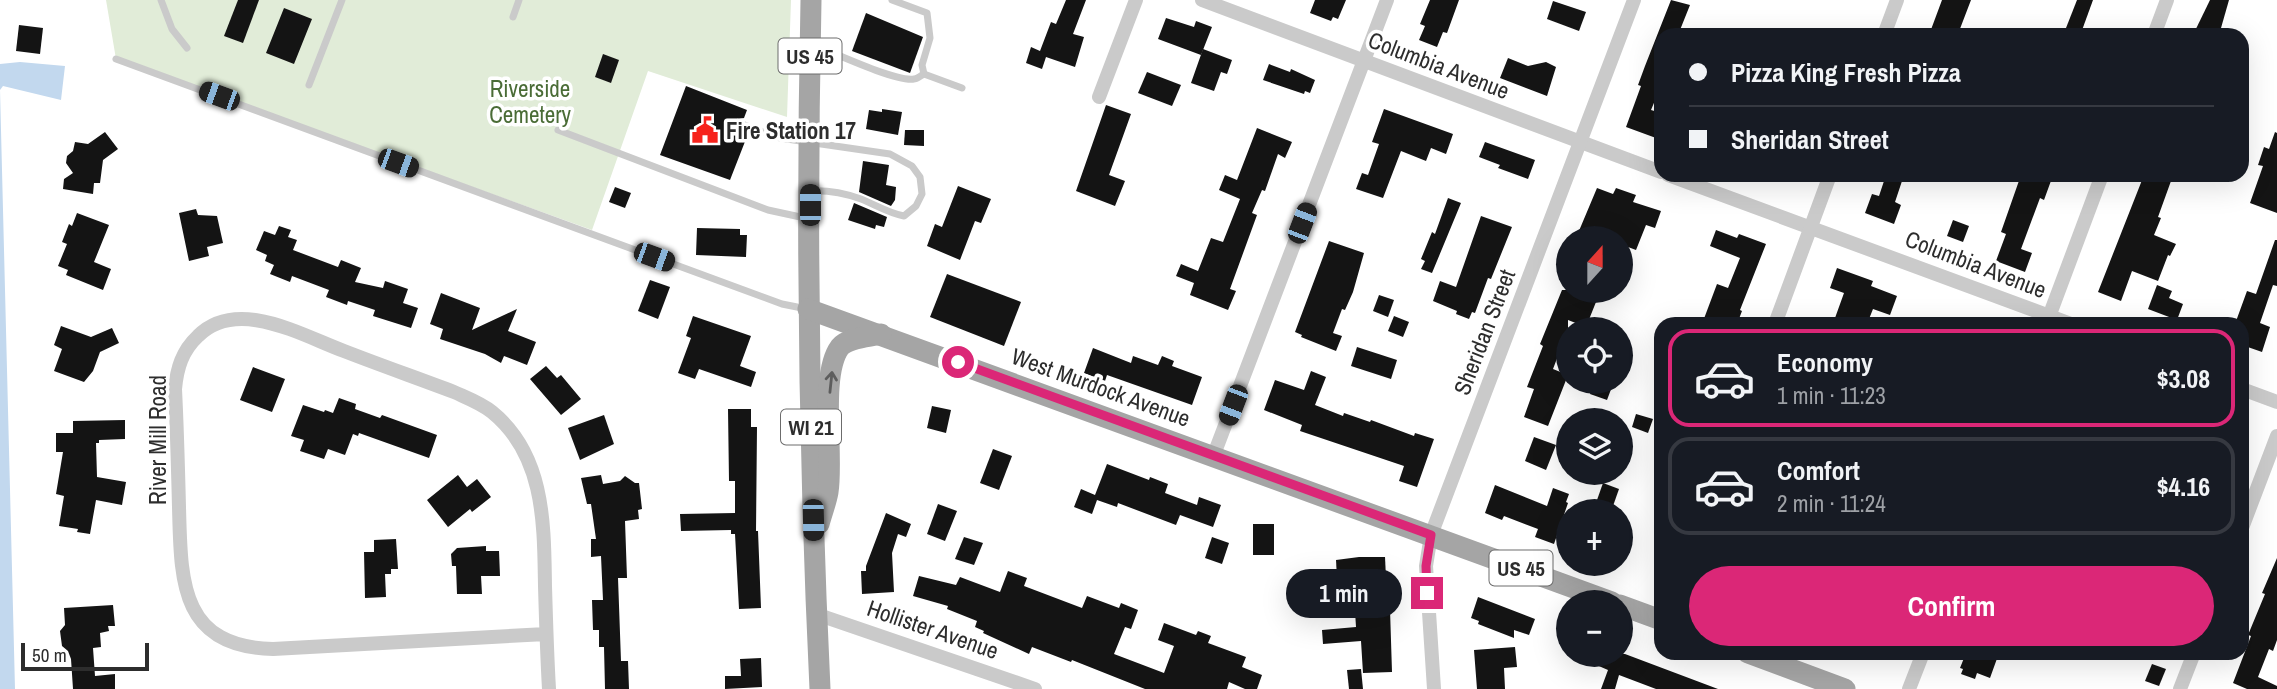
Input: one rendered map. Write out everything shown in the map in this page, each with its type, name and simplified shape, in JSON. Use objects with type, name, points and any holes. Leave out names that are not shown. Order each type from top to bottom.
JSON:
[{"type":"main road","name":"US 45","points":[[808,309],[811,0]]},
{"type":"main road","name":"West Murdock Avenue","points":[[808,309],[1580,590]]},
{"type":"main road","name":"WI 21","points":[[808,309],[813,546],[820,689]]},
{"type":"main road","points":[[813,546],[828,492],[830,385],[835,357],[841,346],[848,341],[882,334]]},
{"type":"main road","points":[[1633,610],[1654,617]]},
{"type":"main road","points":[[1767,660],[1845,689]]},
{"type":"street","points":[[1099,97],[1136,0]]},
{"type":"street","name":"Columbia Avenue","points":[[1202,0],[1654,170]]},
{"type":"street","points":[[1213,457],[1387,0]]},
{"type":"street","name":"Sheridan Street","points":[[1434,689],[1426,566],[1431,535],[1634,0]]},
{"type":"street","points":[[1887,28],[1897,0]]},
{"type":"street","points":[[2157,28],[2167,0]]},
{"type":"street","name":"Columbia Avenue","points":[[1688,182],[1811,226],[2040,317]]},
{"type":"street","points":[[1778,317],[1827,182]]},
{"type":"street","points":[[2049,317],[2099,182]]},
{"type":"street","name":"River Mill Road","points":[[546,634],[255,649],[214,632],[196,613],[188,599],[181,569],[175,389],[178,368],[188,347],[202,331],[232,319],[266,322],[454,392],[484,406],[494,414],[514,434],[536,478],[544,530],[549,689]]},
{"type":"street","points":[[2249,392],[2277,402]]},
{"type":"street","points":[[2249,510],[2277,436]]},
{"type":"street","name":"Hollister Avenue","points":[[817,614],[1035,689]]},
{"type":"street","points":[[1909,689],[1920,660]]},
{"type":"street","points":[[2180,689],[2191,660]]},
{"type":"lane","points":[[161,0],[172,29],[187,48]]},
{"type":"lane","points":[[309,85],[342,0]]},
{"type":"lane","points":[[513,17],[519,0]]},
{"type":"lane","points":[[892,0],[927,13],[930,38],[922,65],[924,74]]},
{"type":"lane","points":[[810,44],[866,67],[897,76],[914,79],[924,74],[962,88]]},
{"type":"lane","points":[[116,59],[782,304],[808,309]]},
{"type":"lane","points":[[742,124],[780,138],[890,155],[912,166],[919,177],[922,194],[916,206],[904,216],[892,214],[862,199],[830,190],[810,191]]},
{"type":"lane","points":[[558,130],[768,210],[810,219]]},
{"type":"green space","name":"Riverside Cemetery","points":[[106,0],[791,0],[787,117],[648,71],[592,230],[116,59]]},
{"type":"water","points":[[20,62],[65,66],[61,100],[3,86],[0,90],[0,64]]},
{"type":"water","points":[[0,90],[15,689],[0,689]]},
{"type":"building","points":[[238,0],[259,0],[243,43],[224,36]]},
{"type":"building","points":[[1066,0],[1086,0],[1073,34],[1084,37],[1075,67],[1046,57],[1042,69],[1026,63],[1031,47],[1040,51],[1051,22],[1056,24]]},
{"type":"building","points":[[1315,0],[1346,0],[1338,19],[1333,17],[1331,21],[1310,13]]},
{"type":"building","points":[[1430,0],[1459,0],[1447,33],[1443,32],[1437,47],[1419,40],[1425,26],[1420,24]]},
{"type":"building","points":[[1671,0],[1690,5],[1681,28],[1660,28]]},
{"type":"building","points":[[1942,0],[1971,0],[1960,28],[1932,28]]},
{"type":"building","points":[[2077,0],[2093,0],[2083,28],[2066,28]]},
{"type":"building","points":[[2210,0],[2229,0],[2221,28],[2196,28]]},
{"type":"building","points":[[1553,1],[1586,12],[1579,31],[1547,19]]},
{"type":"building","points":[[284,8],[312,19],[294,64],[266,53]]},
{"type":"building","points":[[866,13],[923,37],[910,73],[852,51]]},
{"type":"building","points":[[1166,18],[1194,27],[1196,21],[1212,27],[1201,55],[1158,39]]},
{"type":"building","points":[[19,25],[43,28],[40,54],[16,51]]},
{"type":"building","points":[[1654,44],[1654,103],[1651,110],[1654,111],[1654,137],[1626,127],[1641,86],[1638,85]]},
{"type":"building","points":[[1203,49],[1232,60],[1227,74],[1221,72],[1214,91],[1191,83]]},
{"type":"building","points":[[603,54],[619,60],[611,83],[595,77]]},
{"type":"building","points":[[1508,58],[1528,66],[1546,62],[1556,67],[1547,96],[1500,78]]},
{"type":"building","points":[[1269,64],[1290,72],[1291,69],[1315,80],[1310,93],[1305,91],[1304,94],[1263,80]]},
{"type":"building","points":[[1147,72],[1181,85],[1172,106],[1138,93]]},
{"type":"building","name":"Fire Station 17","points":[[686,86],[747,110],[744,118],[736,123],[740,130],[738,136],[746,139],[730,180],[660,155]]},
{"type":"building","points":[[1106,105],[1131,114],[1109,175],[1125,181],[1115,206],[1076,191]]},
{"type":"building","points":[[882,109],[902,112],[898,135],[866,129],[869,110],[882,112]]},
{"type":"building","points":[[1384,109],[1453,134],[1446,154],[1431,148],[1426,161],[1401,151],[1383,198],[1356,189],[1362,173],[1368,175],[1379,144],[1372,142]]},
{"type":"building","points":[[1257,128],[1292,142],[1285,158],[1278,154],[1265,191],[1262,190],[1252,213],[1257,215],[1230,289],[1236,291],[1228,310],[1190,295],[1194,283],[1176,276],[1181,264],[1198,271],[1211,238],[1223,242],[1240,199],[1219,190],[1225,175],[1237,180]]},
{"type":"building","points":[[905,130],[924,130],[924,146],[904,145]]},
{"type":"building","points":[[105,132],[118,149],[103,160],[100,183],[94,183],[93,194],[63,189],[64,179],[73,173],[66,163],[75,142],[88,144]]},
{"type":"building","points":[[2275,132],[2277,213],[2250,203],[2263,166],[2258,165],[2264,147],[2269,149]]},
{"type":"building","points":[[1485,142],[1535,160],[1528,179],[1498,168],[1500,165],[1479,157]]},
{"type":"building","points":[[863,161],[889,165],[886,185],[896,187],[895,200],[891,206],[859,192]]},
{"type":"building","points":[[1884,182],[1902,182],[1895,202],[1901,205],[1894,224],[1865,213],[1872,194],[1879,196]]},
{"type":"building","points":[[2019,182],[2051,182],[2044,200],[2040,198],[2021,249],[2032,253],[2025,272],[1996,261],[2006,234],[2001,232]]},
{"type":"building","points":[[2141,182],[2171,182],[2154,235],[2176,244],[2170,256],[2168,255],[2158,281],[2132,271],[2121,301],[2098,292]]},
{"type":"building","points":[[958,186],[991,199],[981,223],[975,221],[960,260],[927,246],[935,224],[942,227]]},
{"type":"building","points":[[615,187],[631,193],[625,208],[609,202]]},
{"type":"building","points":[[1597,188],[1613,194],[1616,188],[1636,195],[1633,202],[1661,211],[1655,228],[1646,225],[1636,250],[1633,249],[1633,226],[1581,226]]},
{"type":"building","points":[[1448,198],[1461,203],[1432,273],[1421,269],[1425,261],[1421,259],[1432,232],[1435,234]]},
{"type":"building","points":[[854,203],[887,217],[884,227],[876,225],[875,229],[848,220]]},
{"type":"building","points":[[196,209],[198,215],[217,216],[223,243],[207,247],[209,256],[189,261],[179,213]]},
{"type":"building","points":[[77,213],[109,225],[94,262],[111,269],[103,290],[66,275],[68,270],[58,266],[67,244],[62,242]]},
{"type":"building","points":[[1481,216],[1512,227],[1491,279],[1488,278],[1475,313],[1472,312],[1469,319],[1433,301],[1440,281],[1456,287]]},
{"type":"building","points":[[1953,220],[1969,226],[1963,242],[1947,236]]},
{"type":"building","points":[[279,226],[291,230],[288,237],[297,240],[293,250],[338,267],[341,260],[361,268],[355,282],[383,288],[385,281],[408,289],[403,303],[418,308],[411,328],[373,316],[375,310],[348,301],[347,305],[326,297],[329,290],[292,276],[290,282],[270,274],[274,265],[265,261],[267,255],[256,250],[264,231],[275,235]]},
{"type":"building","points":[[697,228],[740,229],[740,235],[747,235],[746,257],[696,255]]},
{"type":"building","points":[[1716,230],[1737,238],[1739,234],[1766,244],[1740,317],[1705,317],[1717,284],[1728,288],[1740,258],[1710,246]]},
{"type":"building","points":[[2277,240],[2277,286],[2273,285],[2260,323],[2270,327],[2262,352],[2249,347],[2249,317],[2238,317],[2247,291],[2256,294]]},
{"type":"building","points":[[1329,241],[1364,253],[1353,292],[1345,310],[1342,309],[1333,333],[1342,336],[1336,351],[1295,332]]},
{"type":"building","points":[[1837,268],[1873,281],[1871,286],[1897,296],[1890,315],[1873,309],[1870,317],[1835,317],[1844,293],[1830,288]]},
{"type":"building","points":[[947,274],[1021,302],[1004,346],[930,317]]},
{"type":"building","points":[[650,280],[670,287],[658,319],[638,311]]},
{"type":"building","points":[[2157,285],[2172,291],[2169,298],[2183,304],[2178,317],[2169,317],[2148,309]]},
{"type":"building","points":[[441,293],[480,308],[472,330],[517,309],[508,331],[536,342],[527,365],[504,356],[501,363],[485,354],[440,339],[443,329],[430,324]]},
{"type":"building","points":[[1379,295],[1394,300],[1388,317],[1373,311]]},
{"type":"building","points":[[1557,303],[1596,303],[1590,317],[1556,317],[1556,361],[1553,369],[1556,370],[1556,394],[1561,394],[1548,426],[1524,417],[1534,389],[1527,387],[1543,346],[1540,344]]},
{"type":"building","points":[[693,316],[751,336],[740,366],[756,372],[751,387],[699,369],[695,379],[678,373],[691,338],[686,336]]},
{"type":"building","points":[[1394,316],[1409,322],[1403,337],[1388,331]]},
{"type":"building","points":[[61,326],[91,337],[112,328],[119,343],[100,352],[93,371],[84,382],[54,371],[62,349],[54,345]]},
{"type":"building","points":[[1357,347],[1397,360],[1391,379],[1351,366]]},
{"type":"building","points":[[1093,348],[1131,363],[1133,356],[1158,365],[1162,356],[1174,361],[1172,366],[1202,377],[1192,405],[1107,375],[1105,381],[1084,373]]},
{"type":"building","points":[[546,366],[557,378],[561,375],[581,399],[561,415],[530,379]]},
{"type":"building","points":[[253,367],[285,379],[272,412],[240,400]]},
{"type":"building","points":[[1311,371],[1326,377],[1315,405],[1343,416],[1344,413],[1414,436],[1415,433],[1434,439],[1417,487],[1399,481],[1404,466],[1300,431],[1302,425],[1264,410],[1275,380],[1304,390]]},
{"type":"building","points":[[1590,394],[1609,394],[1607,400]]},
{"type":"building","points":[[339,398],[356,404],[355,409],[380,418],[382,415],[437,435],[429,458],[359,433],[358,436],[353,434],[345,455],[328,449],[324,459],[300,451],[304,440],[291,436],[303,405],[333,413]]},
{"type":"building","points":[[932,406],[951,410],[946,433],[927,428]]},
{"type":"building","points":[[728,409],[751,409],[751,427],[757,427],[756,531],[761,608],[739,609],[735,534],[731,534],[731,530],[681,531],[680,514],[735,513],[735,481],[729,481]]},
{"type":"building","points":[[1636,414],[1653,419],[1648,433],[1633,427]]},
{"type":"building","points":[[604,415],[614,444],[580,460],[568,428]]},
{"type":"building","points":[[125,420],[125,439],[99,440],[99,443],[96,443],[97,477],[126,482],[122,505],[96,500],[90,534],[59,526],[64,496],[56,494],[63,452],[56,452],[56,433],[73,433],[73,421]]},
{"type":"building","points":[[1534,437],[1556,445],[1546,470],[1525,461]]},
{"type":"building","points":[[993,449],[1012,456],[999,490],[980,483]]},
{"type":"building","points":[[1107,464],[1149,480],[1150,477],[1168,484],[1165,493],[1197,505],[1199,497],[1221,505],[1213,527],[1180,515],[1176,525],[1118,503],[1117,507],[1097,500],[1092,514],[1074,507],[1081,489],[1095,495]]},
{"type":"building","points":[[458,475],[467,487],[477,479],[491,497],[472,512],[470,509],[448,527],[427,500]]},
{"type":"building","points":[[601,475],[603,484],[620,481],[625,476],[639,483],[642,509],[638,510],[639,519],[625,521],[627,578],[618,578],[621,661],[628,661],[629,689],[605,689],[604,647],[599,647],[599,630],[593,630],[592,600],[603,600],[601,556],[591,557],[591,539],[596,539],[591,504],[587,504],[581,478]]},
{"type":"building","points":[[1495,485],[1547,506],[1553,488],[1569,494],[1567,499],[1556,499],[1554,544],[1535,537],[1538,529],[1504,516],[1502,520],[1485,513]]},
{"type":"building","points":[[1602,485],[1619,489],[1615,499],[1597,499]]},
{"type":"building","points":[[938,504],[957,511],[945,541],[927,534]]},
{"type":"building","points":[[886,513],[911,524],[906,537],[898,534],[892,553],[894,592],[862,594],[861,571],[866,571]]},
{"type":"building","points":[[1253,524],[1274,524],[1274,555],[1253,555]]},
{"type":"building","points":[[964,537],[983,543],[974,565],[955,559]]},
{"type":"building","points":[[1212,537],[1229,543],[1222,564],[1205,558]]},
{"type":"building","points":[[396,539],[398,569],[391,569],[391,574],[385,574],[386,597],[365,598],[364,552],[374,552],[374,540]]},
{"type":"building","points":[[486,546],[486,551],[499,551],[500,576],[481,576],[482,594],[457,594],[456,566],[452,566],[451,554],[457,548]]},
{"type":"building","points":[[1385,557],[1386,578],[1337,578],[1336,560]]},
{"type":"building","points":[[2277,558],[2277,640],[2273,651],[2269,649],[2258,677],[2277,686],[2277,689],[2247,689],[2233,683],[2242,660],[2249,660],[2249,633],[2265,594],[2262,593]]},
{"type":"building","points":[[1008,571],[1027,578],[1024,586],[1082,608],[1087,596],[1119,608],[1121,603],[1138,610],[1131,629],[1125,627],[1114,654],[1164,673],[1174,646],[1158,640],[1164,623],[1196,635],[1198,631],[1211,636],[1208,643],[1246,657],[1242,667],[1262,675],[1257,689],[1245,689],[1229,682],[1227,689],[1145,689],[1032,647],[1029,654],[983,633],[984,631],[975,627],[977,621],[947,609],[948,606],[913,596],[919,576],[956,585],[960,577],[1000,592]]},
{"type":"building","points":[[1478,597],[1535,619],[1529,635],[1514,630],[1514,638],[1478,624],[1479,621],[1471,618]]},
{"type":"building","points":[[113,605],[115,626],[108,626],[109,631],[100,633],[101,647],[93,648],[95,676],[115,674],[115,689],[73,689],[71,659],[62,646],[60,631],[65,625],[64,608]]},
{"type":"building","points":[[1390,609],[1392,672],[1363,673],[1361,641],[1323,644],[1322,630],[1356,627],[1355,611]]},
{"type":"building","points":[[1515,647],[1517,667],[1504,668],[1505,689],[1477,689],[1474,650]]},
{"type":"building","points":[[1633,657],[1718,689],[1656,689],[1619,675],[1615,689],[1601,689],[1608,670],[1601,667],[1633,667]]},
{"type":"building","points":[[761,658],[762,687],[725,689],[725,676],[741,676],[740,659]]},
{"type":"building","points":[[1963,660],[1996,660],[1990,678],[1977,673],[1975,679],[1961,674],[1963,669],[1960,668]]},
{"type":"building","points":[[2152,664],[2166,669],[2159,686],[2145,681]]},
{"type":"building","points":[[1361,669],[1363,689],[1349,689],[1347,670]]},
{"type":"place","name":"Fire Station 17","points":[[705,130]]},
{"type":"route","points":[[958,362],[1431,535],[1426,566],[1427,593]]}]
